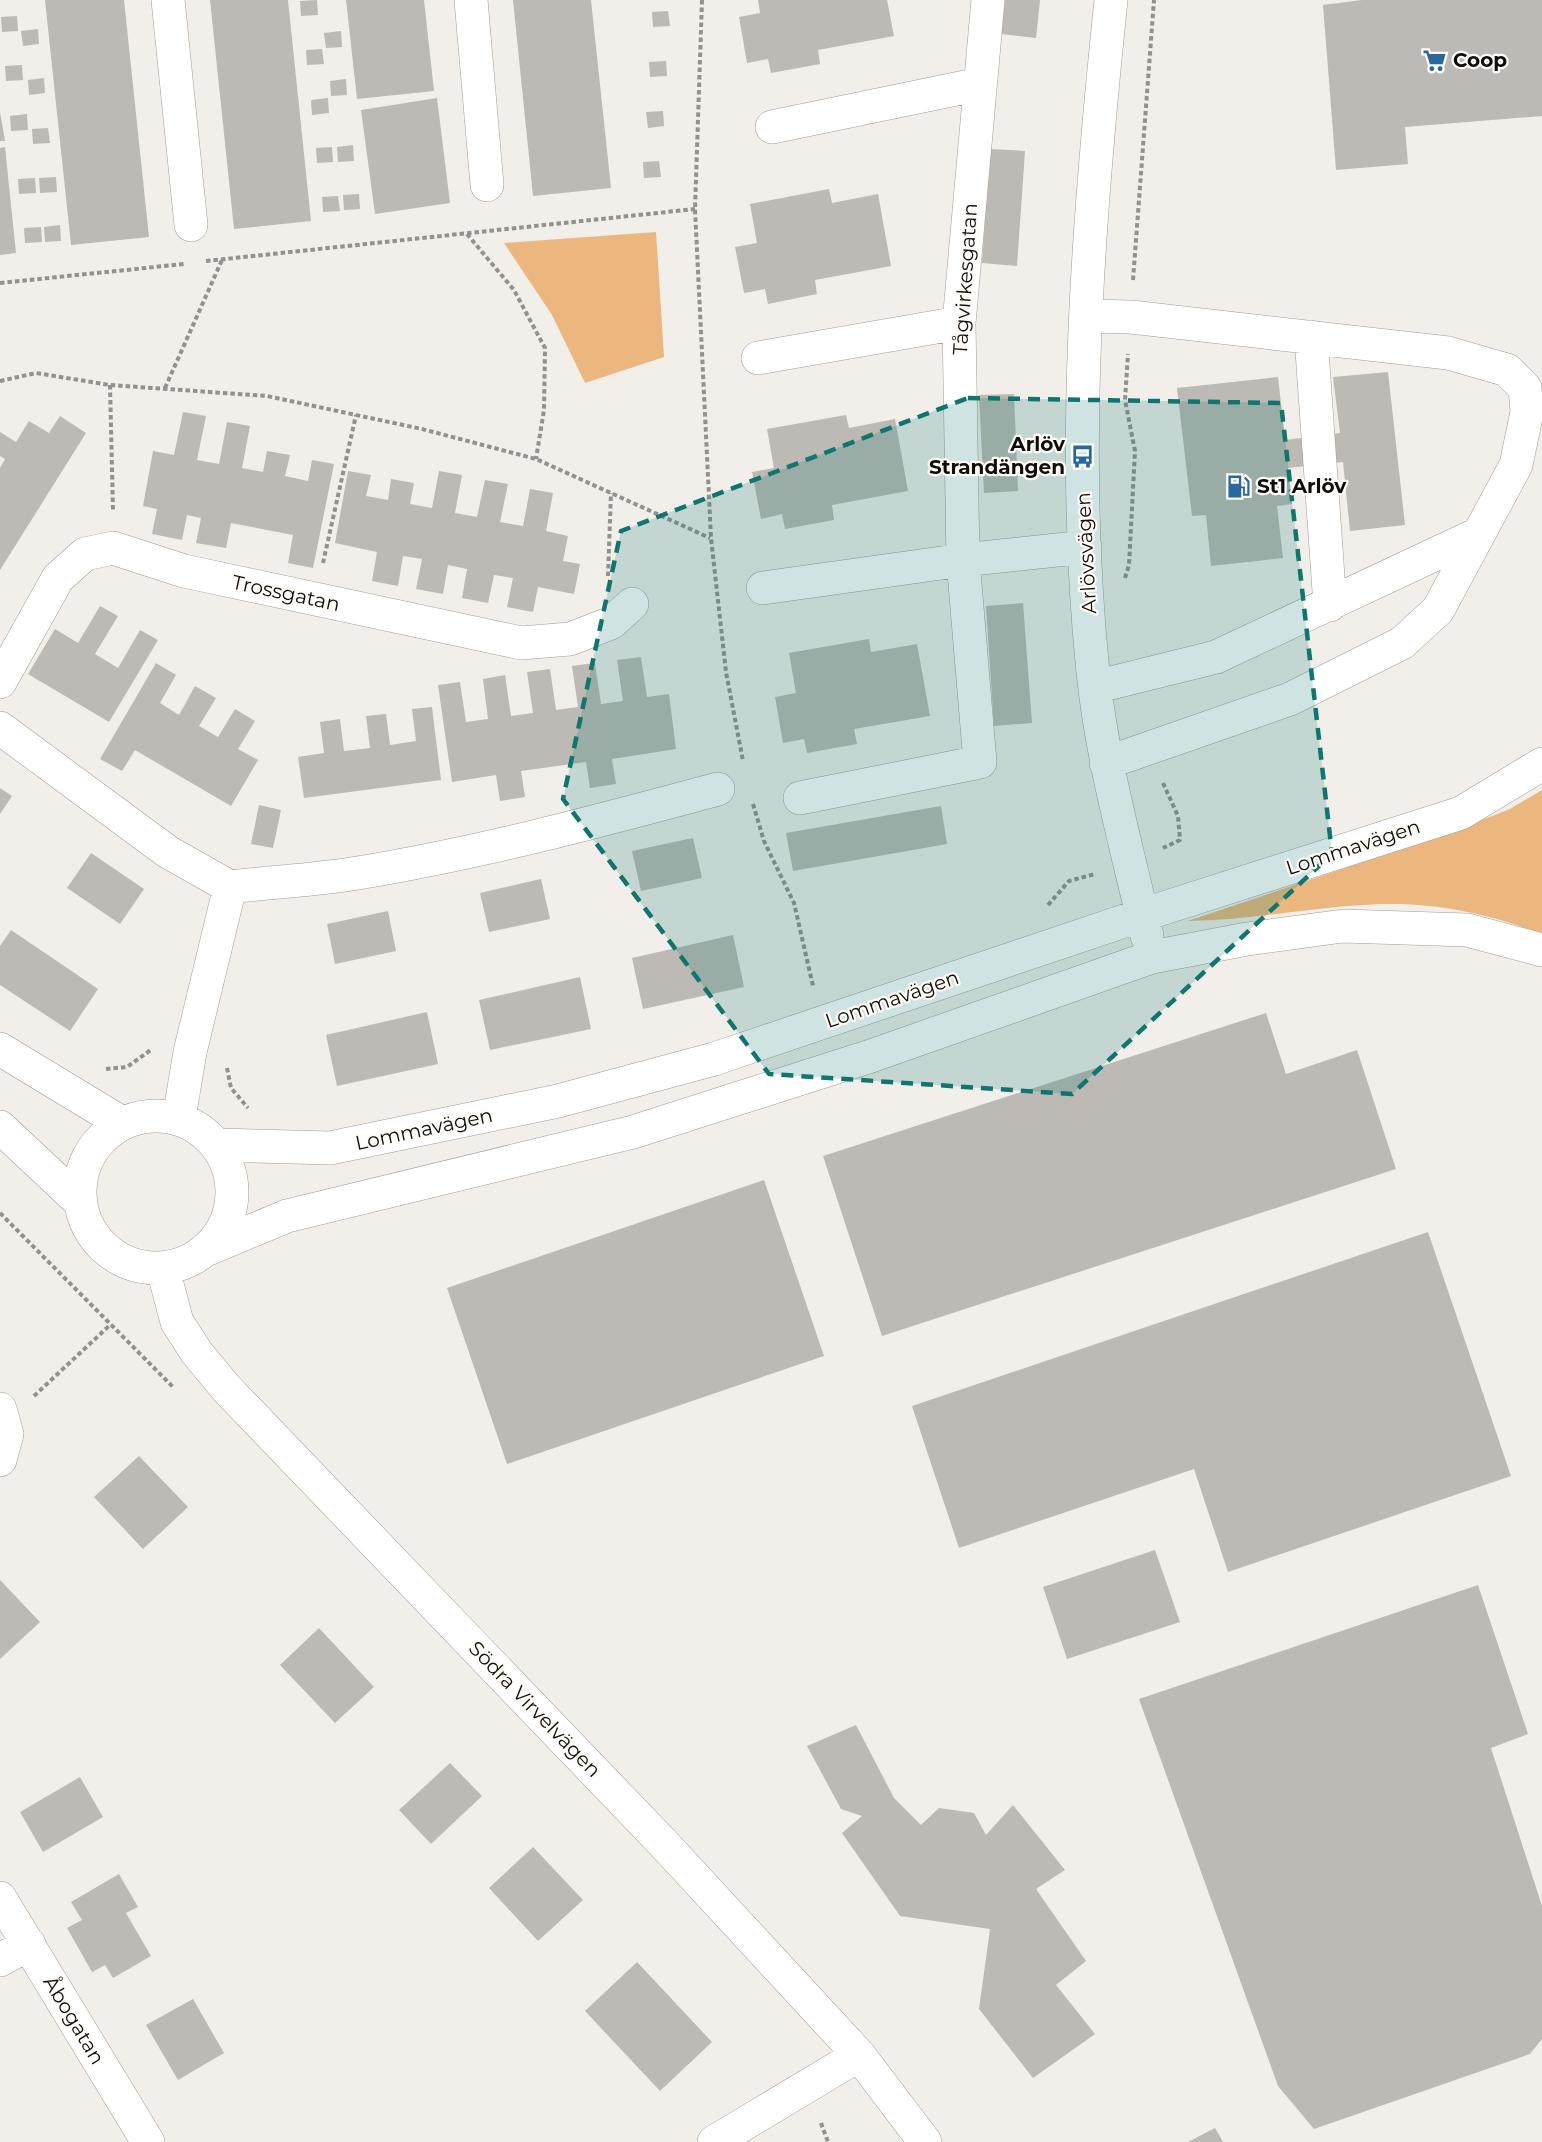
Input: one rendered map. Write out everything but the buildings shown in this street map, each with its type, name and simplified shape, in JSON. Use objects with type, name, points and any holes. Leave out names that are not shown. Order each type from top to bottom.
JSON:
[{"type":"street","points":[[168,0],[190,225]]},
{"type":"street","points":[[471,0],[487,185]]},
{"type":"street","name":"Tågvirkesgatan","points":[[800,798],[980,762],[963,560],[959,323],[988,0]]},
{"type":"street","name":"Arlövsvägen","points":[[1111,0],[1102,86],[1088,316],[1082,476],[1085,547],[1095,687],[1106,763],[1152,957]]},
{"type":"street","points":[[772,127],[980,84]]},
{"type":"street","points":[[1088,316],[1131,317],[1448,353],[1507,370],[1525,388],[1527,412],[1516,465],[1438,610],[1402,643],[1290,699],[1106,763]]},
{"type":"street","points":[[758,358],[959,323]]},
{"type":"street","points":[[1311,337],[1330,605]]},
{"type":"street","points":[[1095,687],[1216,657],[1478,534]]},
{"type":"street","points":[[763,588],[963,560],[1085,547]]},
{"type":"street","points":[[0,682],[58,578],[85,554],[114,548]]},
{"type":"street","name":"Trossgatan","points":[[114,548],[184,571],[520,643],[570,639],[621,614]]},
{"type":"street","points":[[0,728],[168,852],[230,887],[356,873],[457,854],[540,837],[718,789]]},
{"type":"street","name":"Lommavägen","points":[[218,1145],[330,1148],[558,1101],[714,1059],[1142,915],[1461,813],[1542,764]]},
{"type":"street","points":[[179,1118],[190,1052],[230,887]]},
{"type":"street","points":[[208,1249],[225,1226],[233,1199],[230,1171],[218,1145],[201,1129],[179,1118],[150,1115],[122,1123],[103,1137],[88,1155],[80,1178],[80,1201],[89,1229],[108,1252],[134,1266],[163,1269],[187,1262],[208,1249],[287,1216],[633,1132],[871,1056],[1152,957],[1247,939],[1343,926],[1467,930],[1542,950]]},
{"type":"street","points":[[0,1049],[122,1123]]},
{"type":"street","points":[[0,1126],[80,1201]]},
{"type":"street","name":"Södra Virvelvägen","points":[[163,1269],[177,1322],[196,1353],[226,1388],[664,1844],[859,2055],[925,2142]]},
{"type":"street","points":[[0,1460],[7,1434],[2,1416]]},
{"type":"street","name":"Åbogatan","points":[[0,1898],[148,2142]]},
{"type":"street","points":[[0,1960],[29,1944]]},
{"type":"street","points":[[714,2142],[859,2055]]},
{"type":"path","points":[[702,0],[695,209],[711,538],[726,672],[743,762]]},
{"type":"path","points":[[199,262],[695,209]]},
{"type":"path","points":[[466,234],[514,290],[545,348],[544,410],[536,459]]},
{"type":"path","points":[[165,388],[222,260]]},
{"type":"path","points":[[0,283],[187,264]]},
{"type":"path","points":[[0,381],[36,373],[110,385],[267,396],[422,429],[536,459],[711,538]]},
{"type":"path","points":[[110,385],[114,548]]},
{"type":"path","points":[[315,599],[356,415]]},
{"type":"path","points":[[611,493],[607,565],[621,614]]},
{"type":"path","points":[[750,796],[764,841],[794,903],[813,988]]},
{"type":"path","points":[[2,1416],[110,1325]]},
{"type":"highlighted area","points":[[968,398],[1281,403],[1332,854],[1072,1094],[769,1074],[563,799],[621,531]]},
{"type":"shaded area","points":[[656,232],[664,357],[585,383],[552,315],[504,243]]},
{"type":"shaded area","points":[[1542,790],[1542,935],[1470,912],[1431,906],[1394,904],[1188,921],[1446,834],[1510,809]]},
{"type":"place","name":"Coop","points":[[1435,60]]},
{"type":"place","name":"Arlöv Strandängen","points":[[1083,456]]},
{"type":"place","name":"St1 Arlöv","points":[[1239,486]]}]
